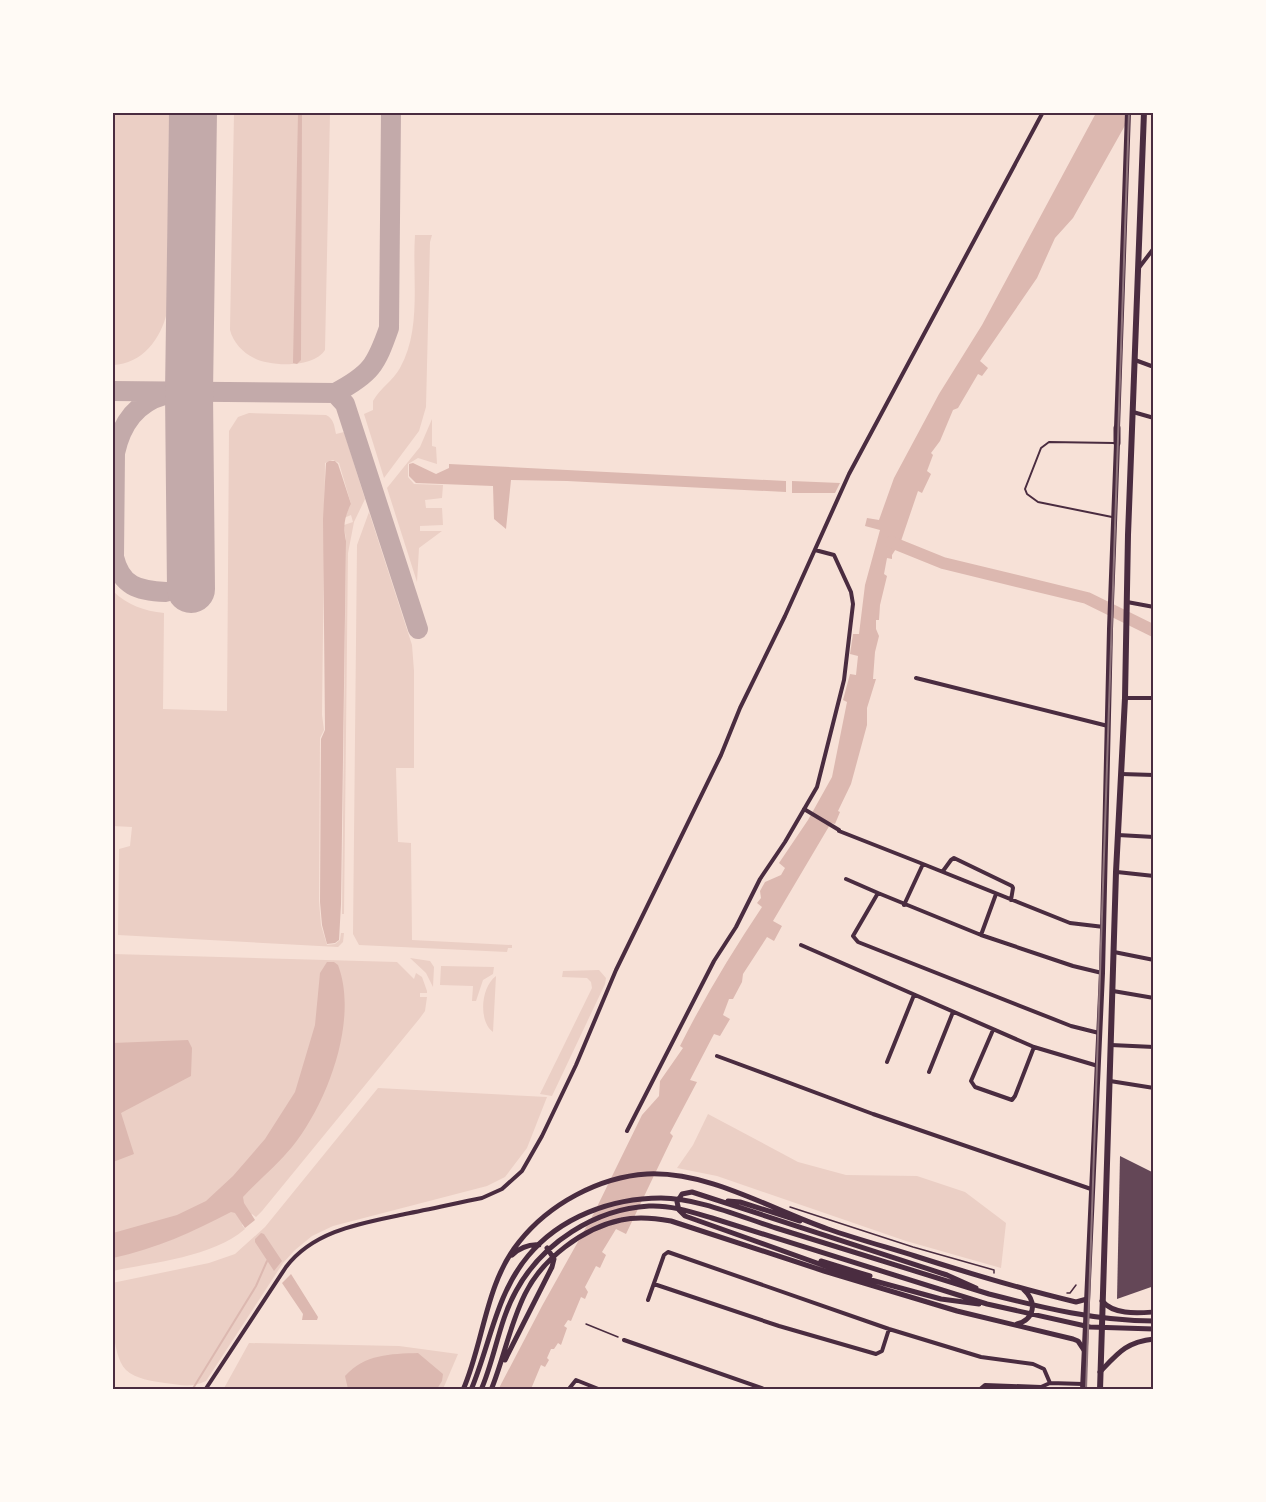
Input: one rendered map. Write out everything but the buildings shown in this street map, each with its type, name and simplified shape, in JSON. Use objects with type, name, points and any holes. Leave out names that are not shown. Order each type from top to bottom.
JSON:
[{"type":"highway","points":[[1117,428],[1117,443]]},
{"type":"main road","points":[[1117,428],[1128,112]]},
{"type":"main road","points":[[1100,1389],[1113,952],[1125,698],[1126,605],[1144,112]]},
{"type":"main road","points":[[1083,1387],[1091,1189],[1099,1067],[1108,773],[1110,603],[1117,443]]},
{"type":"main road","points":[[1108,773],[1114,777],[1121,774]]},
{"type":"main road","points":[[1105,871],[1116,871]]},
{"type":"main road","points":[[463,1389],[469,1377],[492,1293],[503,1265],[523,1237],[551,1212],[597,1185],[648,1174],[678,1176],[706,1182],[826,1229]]},
{"type":"main road","points":[[987,1304],[941,1299],[842,1272],[685,1216],[680,1212],[678,1199],[685,1193],[692,1192],[947,1275],[989,1294]]},
{"type":"main road","points":[[471,1389],[479,1371],[495,1316],[508,1286],[528,1256],[549,1235],[570,1221],[616,1203],[640,1198],[687,1201],[989,1294],[1090,1317],[1122,1321],[1154,1321]]},
{"type":"main road","points":[[717,1200],[740,1202],[1020,1288],[1076,1302],[1087,1299]]},
{"type":"main road","points":[[481,1389],[516,1291],[535,1263],[550,1248],[594,1220],[630,1209],[651,1206],[674,1208],[712,1218],[987,1304],[1090,1327],[1154,1329]]},
{"type":"main road","points":[[685,1216],[900,1285],[957,1311]]},
{"type":"main road","points":[[497,1375],[526,1291],[538,1273],[572,1242],[592,1230],[621,1220],[652,1217],[957,1311],[1073,1339],[1078,1341],[1084,1350]]},
{"type":"main road","points":[[491,1389],[546,1280],[554,1259],[543,1245],[531,1244],[515,1253],[503,1265]]},
{"type":"main road","points":[[1009,1323],[1023,1322],[1032,1313],[1031,1297],[1020,1288]]},
{"type":"main road","points":[[1102,1301],[1112,1309],[1154,1312]]},
{"type":"main road","points":[[1100,1372],[1115,1355],[1130,1344],[1154,1339]]},
{"type":"street","points":[[205,1389],[286,1267],[299,1252],[325,1236],[352,1226],[482,1198],[502,1189],[522,1171],[542,1136],[571,1075],[616,970],[721,755],[740,708],[785,616],[849,474],[1042,112]]},
{"type":"street","points":[[1138,269],[1154,248]]},
{"type":"street","points":[[1134,360],[1154,368]]},
{"type":"street","points":[[1133,411],[1154,418]]},
{"type":"street","points":[[627,1131],[714,961],[736,927],[760,879],[817,787],[844,680],[853,599],[834,555],[815,550]]},
{"type":"street","points":[[1126,605],[1154,607]]},
{"type":"street","points":[[916,678],[1108,726]]},
{"type":"street","points":[[1125,698],[1154,698]]},
{"type":"street","points":[[1121,774],[1154,775]]},
{"type":"street","points":[[803,809],[839,830],[1011,900],[1070,923],[1104,927]]},
{"type":"street","points":[[1118,834],[1154,837]]},
{"type":"street","points":[[943,871],[954,858],[1012,886],[1014,888],[1011,900]]},
{"type":"street","points":[[904,905],[923,864]]},
{"type":"street","points":[[1116,871],[1154,876]]},
{"type":"street","points":[[846,879],[981,935],[1072,966],[1102,973]]},
{"type":"street","points":[[878,893],[855,931],[854,938],[858,942],[1071,1026],[1100,1033]]},
{"type":"street","points":[[981,935],[996,894]]},
{"type":"street","points":[[801,945],[1034,1047],[1099,1067]]},
{"type":"street","points":[[1113,952],[1154,960]]},
{"type":"street","points":[[1112,991],[1154,998]]},
{"type":"street","points":[[887,1062],[914,995]]},
{"type":"street","points":[[929,1072],[953,1012]]},
{"type":"street","points":[[993,1030],[971,1082],[975,1087],[1012,1100],[1034,1047]]},
{"type":"street","points":[[1111,1045],[1154,1047]]},
{"type":"street","points":[[717,1056],[873,1114],[1091,1189]]},
{"type":"street","points":[[1110,1082],[1154,1088]]},
{"type":"street","points":[[648,1300],[664,1255],[668,1252],[889,1329],[981,1358],[1033,1364],[1044,1369],[1050,1383]]},
{"type":"street","points":[[654,1284],[779,1326],[876,1354],[880,1354],[884,1348],[889,1329]]},
{"type":"street","points":[[624,1340],[766,1389]]},
{"type":"street","points":[[568,1389],[576,1380],[601,1389]]},
{"type":"street","points":[[979,1389],[986,1386],[1041,1387],[1050,1383],[1083,1387]]},
{"type":"lane","points":[[1114,518],[1038,502],[1027,494],[1025,489],[1037,457],[1045,444],[1049,442],[1117,443]]},
{"type":"path","points":[[783,1204],[913,1247],[994,1270],[993,1277]]},
{"type":"path","points":[[1064,1294],[1070,1293],[1076,1285]]},
{"type":"path","points":[[586,1324],[624,1340]]},
{"type":"shaded area","points":[[112,113],[169,113],[167,312],[160,332],[149,348],[133,360],[113,365]]},
{"type":"shaded area","points":[[234,113],[330,113],[325,350],[312,360],[302,363],[271,363],[250,356],[236,343],[230,330]]},
{"type":"shaded area","points":[[298,113],[302,113],[301,360],[297,364],[293,363]]},
{"type":"shaded area","points":[[1096,113],[1132,113],[1073,218],[1055,238],[1037,278],[980,361],[988,368],[982,376],[978,374],[958,408],[953,410],[940,441],[931,453],[933,455],[927,471],[931,474],[922,493],[918,491],[901,541],[892,559],[887,558],[884,574],[887,576],[879,620],[876,620],[879,636],[873,679],[876,679],[867,708],[867,725],[851,784],[838,811],[840,812],[835,824],[831,823],[773,921],[782,926],[774,941],[767,937],[743,974],[742,982],[733,999],[729,999],[723,1015],[730,1019],[720,1036],[714,1034],[690,1080],[697,1082],[670,1133],[673,1136],[626,1234],[616,1229],[602,1252],[606,1255],[600,1268],[596,1266],[585,1287],[588,1292],[585,1299],[581,1297],[571,1321],[568,1320],[564,1326],[567,1328],[561,1345],[558,1343],[554,1349],[551,1349],[547,1358],[549,1360],[545,1367],[541,1365],[531,1389],[498,1390],[594,1213],[642,1115],[659,1096],[660,1081],[683,1048],[680,1046],[699,1010],[762,907],[757,903],[761,898],[760,891],[765,882],[781,875],[785,868],[779,863],[808,820],[832,777],[847,702],[843,700],[850,674],[856,675],[858,656],[850,654],[853,634],[859,634],[865,585],[880,530],[865,526],[867,518],[879,520],[894,478],[939,394],[982,325]]},
{"type":"shaded area","points":[[415,235],[432,235],[426,407],[419,431],[384,478],[364,414],[373,410],[373,401],[397,373],[407,353],[414,320]]},
{"type":"shaded area","points":[[249,413],[326,415],[331,418],[336,434],[344,432],[365,499],[354,522],[348,553],[344,914],[342,914],[346,540],[344,525],[353,522],[351,515],[344,518],[351,504],[339,463],[333,460],[325,463],[322,715],[324,730],[320,738],[319,901],[321,925],[327,945],[335,944],[340,940],[341,933],[344,933],[343,942],[338,947],[118,935],[119,849],[130,846],[132,827],[113,826],[113,591],[136,606],[164,613],[163,709],[227,711],[229,431],[238,417]]},
{"type":"shaded area","points":[[432,419],[432,446],[436,447],[437,464],[418,458],[408,464],[408,477],[414,484],[443,485],[442,498],[425,500],[426,508],[442,508],[443,525],[420,526],[420,531],[442,531],[419,548],[417,582],[387,488],[420,447]]},
{"type":"shaded area","points":[[335,461],[338,464],[351,504],[344,526],[346,541],[341,904],[339,940],[327,944],[322,925],[320,902],[321,739],[325,730],[323,519],[326,463]]},
{"type":"shaded area","points":[[413,463],[436,474],[449,468],[449,464],[786,481],[786,492],[511,480],[506,529],[494,519],[493,486],[416,483],[409,476],[409,464]]},
{"type":"shaded area","points":[[792,481],[840,483],[835,493],[792,493]]},
{"type":"shaded area","points":[[369,512],[412,645],[414,768],[396,768],[398,842],[411,843],[412,940],[512,945],[507,952],[359,945],[353,934],[357,545]]},
{"type":"shaded area","points":[[113,954],[397,962],[414,979],[416,973],[422,977],[427,993],[420,993],[420,997],[427,997],[425,1011],[262,1211],[256,1217],[252,1214],[242,1225],[245,1229],[217,1246],[200,1252],[113,1271]]},
{"type":"shaded area","points":[[410,958],[430,961],[434,967],[433,987],[426,973]]},
{"type":"shaded area","points":[[327,962],[334,962],[338,965],[343,987],[345,1011],[336,1061],[317,1108],[305,1129],[286,1154],[243,1197],[244,1203],[255,1220],[245,1228],[235,1213],[231,1212],[174,1239],[113,1258],[113,1233],[177,1215],[206,1201],[233,1176],[265,1139],[295,1092],[315,1025],[320,973]]},
{"type":"shaded area","points":[[441,966],[494,967],[493,974],[483,980],[476,1001],[472,1001],[473,986],[440,985]]},
{"type":"shaded area","points":[[599,970],[606,978],[605,984],[552,1096],[540,1094],[592,988],[587,978],[562,977],[563,971]]},
{"type":"shaded area","points":[[496,976],[493,1032],[485,1020],[483,1004],[487,988]]},
{"type":"shaded area","points":[[188,1040],[192,1048],[191,1076],[121,1113],[134,1154],[113,1162],[113,1043]]},
{"type":"shaded area","points":[[378,1088],[547,1097],[527,1148],[505,1177],[487,1186],[333,1226],[312,1236],[295,1250],[283,1263],[206,1381],[191,1385],[176,1385],[134,1376],[126,1370],[117,1352],[115,1341],[112,1283],[209,1263],[235,1254],[265,1227]]},
{"type":"shaded area","points":[[708,1114],[798,1162],[846,1175],[917,1176],[965,1192],[1006,1223],[1001,1268],[906,1241],[717,1176],[677,1168],[693,1145]]},
{"type":"shaded area","points":[[261,1233],[264,1234],[282,1261],[274,1271],[255,1242]]},
{"type":"shaded area","points":[[291,1274],[318,1317],[317,1320],[302,1320],[303,1314],[282,1283]]},
{"type":"shaded area","points":[[249,1343],[399,1346],[458,1354],[443,1389],[223,1390]]},
{"type":"shaded area","points":[[418,1353],[443,1374],[437,1389],[348,1389],[345,1376],[361,1363],[388,1355]]},
{"type":"waterway","points":[[891,542],[943,563],[1087,598],[1154,631]]},
{"type":"waterway","points":[[192,1390],[256,1286],[267,1261]]},
{"type":"taxiway","points":[[112,391],[335,393],[364,374],[376,360],[389,328],[391,112]]},
{"type":"taxiway","points":[[335,393],[345,404],[418,629]]},
{"type":"taxiway","points":[[164,395],[137,409],[121,433],[115,453],[114,557],[126,581],[139,588],[166,592]]},
{"type":"runway","points":[[191,589],[189,393],[193,112]]},
{"type":"railway","points":[[1086,1390],[1129,112]]}]
